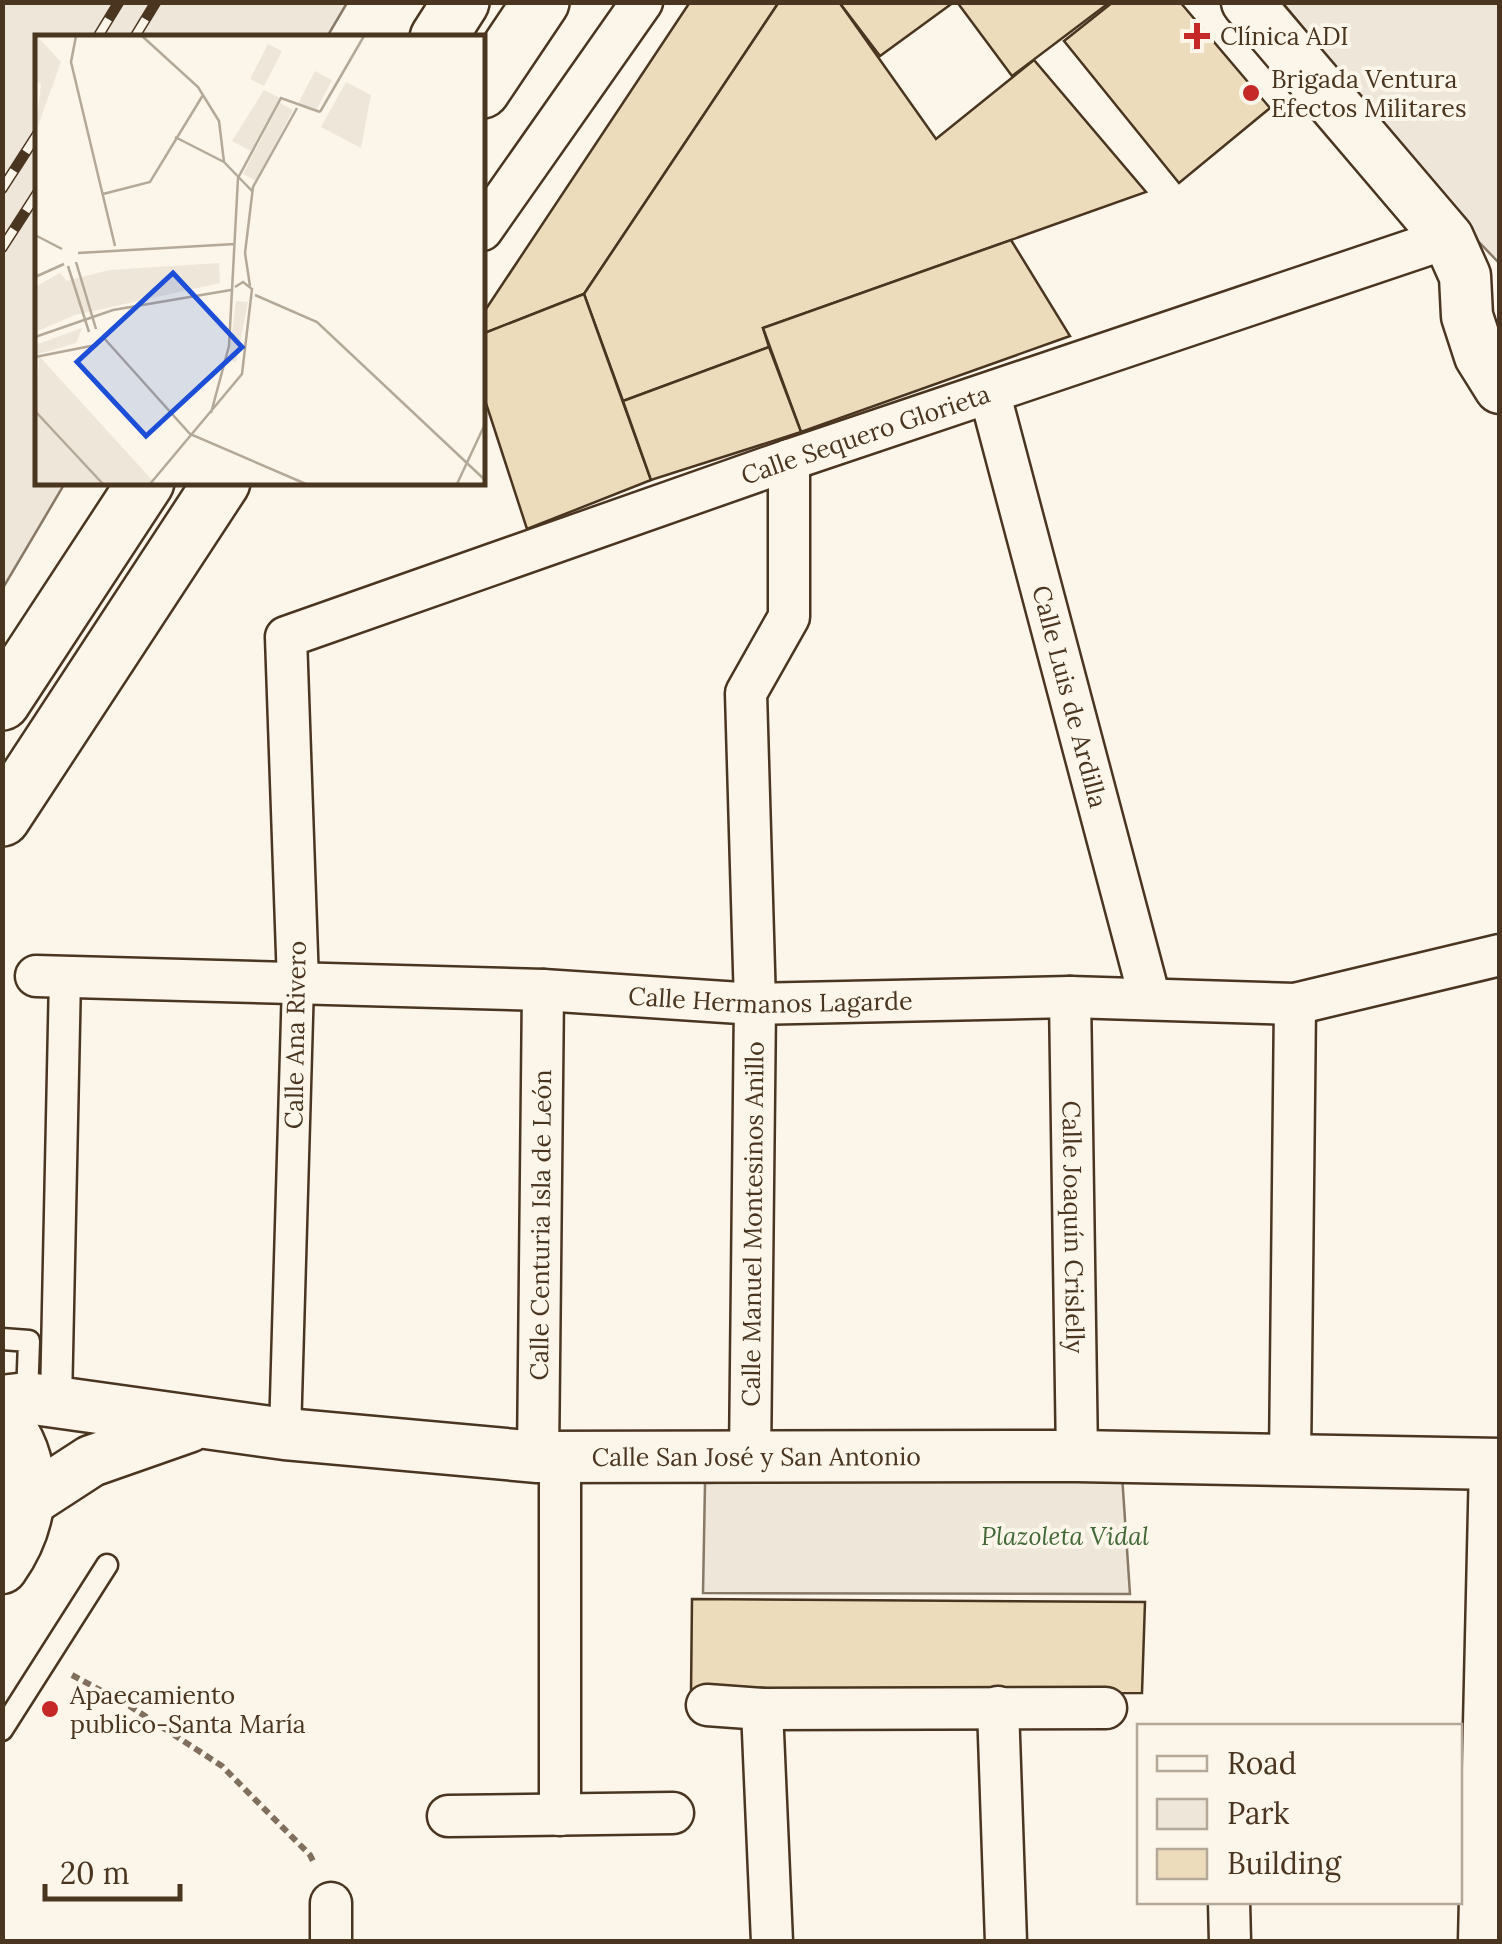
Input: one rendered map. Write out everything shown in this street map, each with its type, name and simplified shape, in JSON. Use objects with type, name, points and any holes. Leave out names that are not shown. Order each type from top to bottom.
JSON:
[{"type":"highway","points":[[440,35],[460,2]]},
{"type":"highway","points":[[485,85],[540,2]]},
{"type":"highway","points":[[2,702],[144,485]]},
{"type":"highway","points":[[2,818],[220,485]]},
{"type":"street","points":[[485,226],[642,2]]},
{"type":"street","points":[[1247,2],[1471,268],[1466,316],[1480,356],[1500,388]]},
{"type":"street","name":"Calle Sequero Glorieta","points":[[286,637],[789,460],[990,394],[1471,268]]},
{"type":"street","name":"Calle Luis de Ardilla","points":[[990,394],[1150,999]]},
{"type":"street","name":"Calle Manuel Montesinos Anillo","points":[[750,1459],[755,1004],[746,693],[789,617],[789,460]]},
{"type":"street","name":"Calle Ana Rivero","points":[[285,1434],[298,984],[286,637]]},
{"type":"street","name":"Calle Hermanos Lagarde","points":[[51,976],[544,990],[755,1004],[1070,997],[1295,1004],[1500,956]]},
{"type":"street","points":[[3,1568],[23,1535],[30,1500],[28,1464],[14,1431],[22,1405],[51,976]]},
{"type":"street","name":"Calle Centuria Isla de León","points":[[544,990],[548,1457],[560,1815]]},
{"type":"street","name":"Calle Joaquín Crislelly","points":[[1070,997],[1077,1456]]},
{"type":"street","points":[[1290,1460],[1295,1004]]},
{"type":"street","points":[[22,1405],[198,1423]]},
{"type":"street","name":"Calle San José y San Antonio","points":[[30,1500],[91,1462],[198,1423],[406,1448],[548,1457],[1077,1456],[1495,1464]]},
{"type":"street","points":[[1480,1942],[1491,1764],[1495,1464]]},
{"type":"street","points":[[706,1705],[762,1709],[1106,1708]]},
{"type":"street","points":[[998,1707],[1006,1942]]},
{"type":"street","points":[[762,1709],[772,1942]]},
{"type":"street","points":[[448,1816],[673,1813]]},
{"type":"street","points":[[1229,1904],[1230,1942]]},
{"type":"lane","points":[[2,1339],[29,1341],[22,1405]]},
{"type":"lane","points":[[2,1730],[107,1565]]},
{"type":"path","points":[[46,1660],[128,1705],[222,1766],[310,1855],[331,1922]]},
{"type":"green space","points":[[3,2],[347,3],[328,35],[35,35],[35,485],[64,485],[3,588]]},
{"type":"green space","points":[[1283,3],[1499,3],[1499,263],[1478,241]]},
{"type":"green space","name":"Plazoleta Vidal","points":[[1122,1475],[1130,1594],[703,1593],[705,1483]]},
{"type":"building","points":[[690,2],[779,2],[584,294],[485,333],[485,310]]},
{"type":"building","points":[[779,2],[839,2],[936,139],[1034,60],[1146,192],[763,328],[769,347],[623,401],[584,294]]},
{"type":"building","points":[[839,2],[954,2],[880,56]]},
{"type":"building","points":[[957,2],[1110,2],[1012,76]]},
{"type":"building","points":[[1113,2],[1180,2],[1270,108],[1179,183],[1064,41]]},
{"type":"building","points":[[1011,240],[1070,336],[801,432],[763,328]]},
{"type":"building","points":[[584,294],[651,480],[527,529],[485,400],[485,333]]},
{"type":"building","points":[[769,347],[801,432],[651,480],[623,401]]},
{"type":"building","points":[[692,1599],[1145,1602],[1142,1693],[691,1694]]},
{"type":"railway","points":[[99,35],[119,2]]},
{"type":"railway","points":[[136,35],[156,2]]},
{"type":"railway","points":[[2,189],[35,138]]},
{"type":"railway","points":[[2,248],[35,197]]},
{"type":"place","name":"Clínica ADI","points":[[1197,36]]},
{"type":"place","name":"Brigada Ventura Efectos Militares","points":[[1251,93]]},
{"type":"place","name":"Apaecamiento publico-Santa María","points":[[50,1709]]}]
